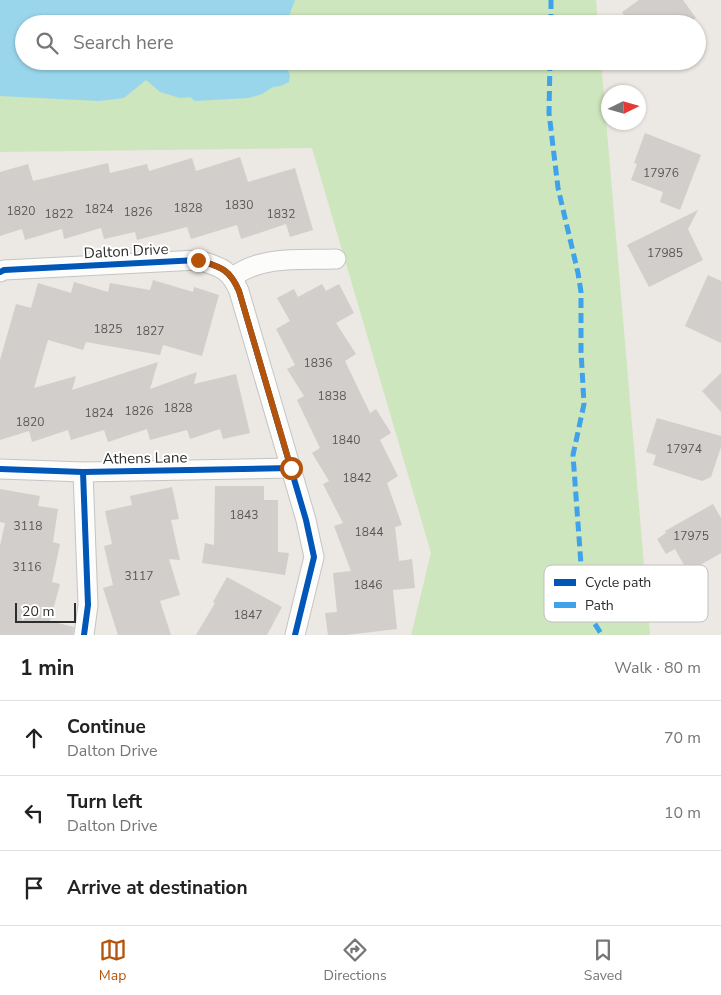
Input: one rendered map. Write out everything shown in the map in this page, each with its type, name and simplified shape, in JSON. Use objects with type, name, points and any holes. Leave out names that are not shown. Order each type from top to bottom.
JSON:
[{"type":"street","points":[[295,635],[314,557],[306,520],[291,468],[239,291],[233,277],[266,261],[336,258]]},
{"type":"street","name":"Dalton Drive","points":[[1,271],[198,260],[223,268],[233,277]]},
{"type":"street","name":"Athens Lane","points":[[0,469],[84,472],[291,468]]},
{"type":"street","points":[[84,472],[88,605],[84,635]]},
{"type":"green space","points":[[0,0],[596,0],[597,15],[15,15],[15,70],[602,70],[601,130],[607,130],[644,565],[544,565],[544,622],[649,622],[650,635],[411,635],[431,553],[312,148],[0,152]]},
{"type":"water","points":[[0,0],[295,0],[289,15],[15,15],[15,70],[288,70],[289,82],[273,87],[262,94],[249,98],[195,101],[190,97],[180,98],[160,92],[146,80],[124,98],[99,101],[0,96]]},
{"type":"building","points":[[639,0],[683,0],[694,15],[624,15],[622,12]]},
{"type":"building","points":[[645,133],[701,155],[680,210],[660,202],[663,192],[631,180],[637,164],[634,163]]},
{"type":"building","points":[[240,157],[248,182],[295,168],[313,230],[290,237],[286,224],[241,239],[237,225],[191,239],[187,227],[137,240],[135,232],[104,239],[101,228],[64,239],[62,229],[25,240],[22,229],[0,236],[0,172],[28,164],[33,181],[108,163],[110,173],[147,164],[149,171],[192,158],[196,171]]},
{"type":"building","points":[[698,210],[688,229],[703,260],[649,287],[627,245]]},
{"type":"building","points":[[708,275],[721,281],[721,343],[685,326]]},
{"type":"building","points":[[153,280],[193,292],[194,287],[219,295],[202,356],[163,345],[160,355],[86,342],[83,350],[48,340],[34,388],[76,376],[72,390],[158,362],[150,389],[197,372],[194,384],[236,374],[250,433],[223,439],[220,429],[190,439],[187,430],[150,440],[147,429],[108,442],[104,430],[71,440],[68,430],[32,442],[29,431],[0,440],[0,360],[16,304],[31,308],[38,283],[71,293],[74,282],[108,292],[110,283],[150,290]]},
{"type":"building","points":[[322,284],[326,291],[339,284],[354,313],[336,323],[356,354],[345,361],[370,413],[376,409],[391,433],[380,440],[398,476],[387,483],[402,525],[395,527],[399,561],[412,559],[415,588],[393,590],[397,629],[346,635],[328,635],[325,613],[337,612],[333,573],[351,571],[334,526],[343,523],[323,484],[329,481],[312,453],[320,448],[297,400],[304,396],[287,369],[295,365],[276,329],[290,321],[277,298],[294,289],[298,297]]},
{"type":"building","points":[[721,373],[721,412],[702,391]]},
{"type":"building","points":[[657,418],[721,436],[721,447],[711,477],[702,481],[653,465],[656,455],[646,452]]},
{"type":"building","points":[[215,486],[264,486],[264,500],[278,500],[278,552],[289,553],[285,575],[202,563],[205,543],[214,545]]},
{"type":"building","points":[[172,487],[179,519],[171,520],[180,560],[169,559],[180,595],[160,601],[171,635],[118,635],[103,588],[113,585],[104,546],[112,544],[105,511],[132,505],[130,496]]},
{"type":"building","points":[[0,489],[40,496],[38,506],[58,509],[53,542],[60,544],[52,582],[60,584],[50,621],[74,627],[73,635],[0,635],[0,546],[5,523],[0,522]]},
{"type":"building","points":[[713,504],[721,518],[721,553],[700,565],[684,565],[675,549],[666,554],[657,539],[666,533],[665,531]]},
{"type":"building","points":[[227,577],[282,607],[267,635],[196,635],[215,603],[213,602]]},
{"type":"marked path","points":[[551,0],[551,15]]},
{"type":"marked path","points":[[550,70],[549,113],[558,188],[581,292],[581,351],[584,404],[573,455],[581,565]]},
{"type":"marked path","points":[[594,622],[602,635]]},
{"type":"cycle path","points":[[0,272],[4,270],[198,260],[218,267],[231,277],[239,291],[306,520],[314,557],[295,635]]},
{"type":"cycle path","points":[[0,469],[83,472],[291,468]]},
{"type":"cycle path","points":[[83,472],[88,605],[84,635]]},
{"type":"route","points":[[198,260],[223,268],[233,277],[239,291],[291,468]]}]
